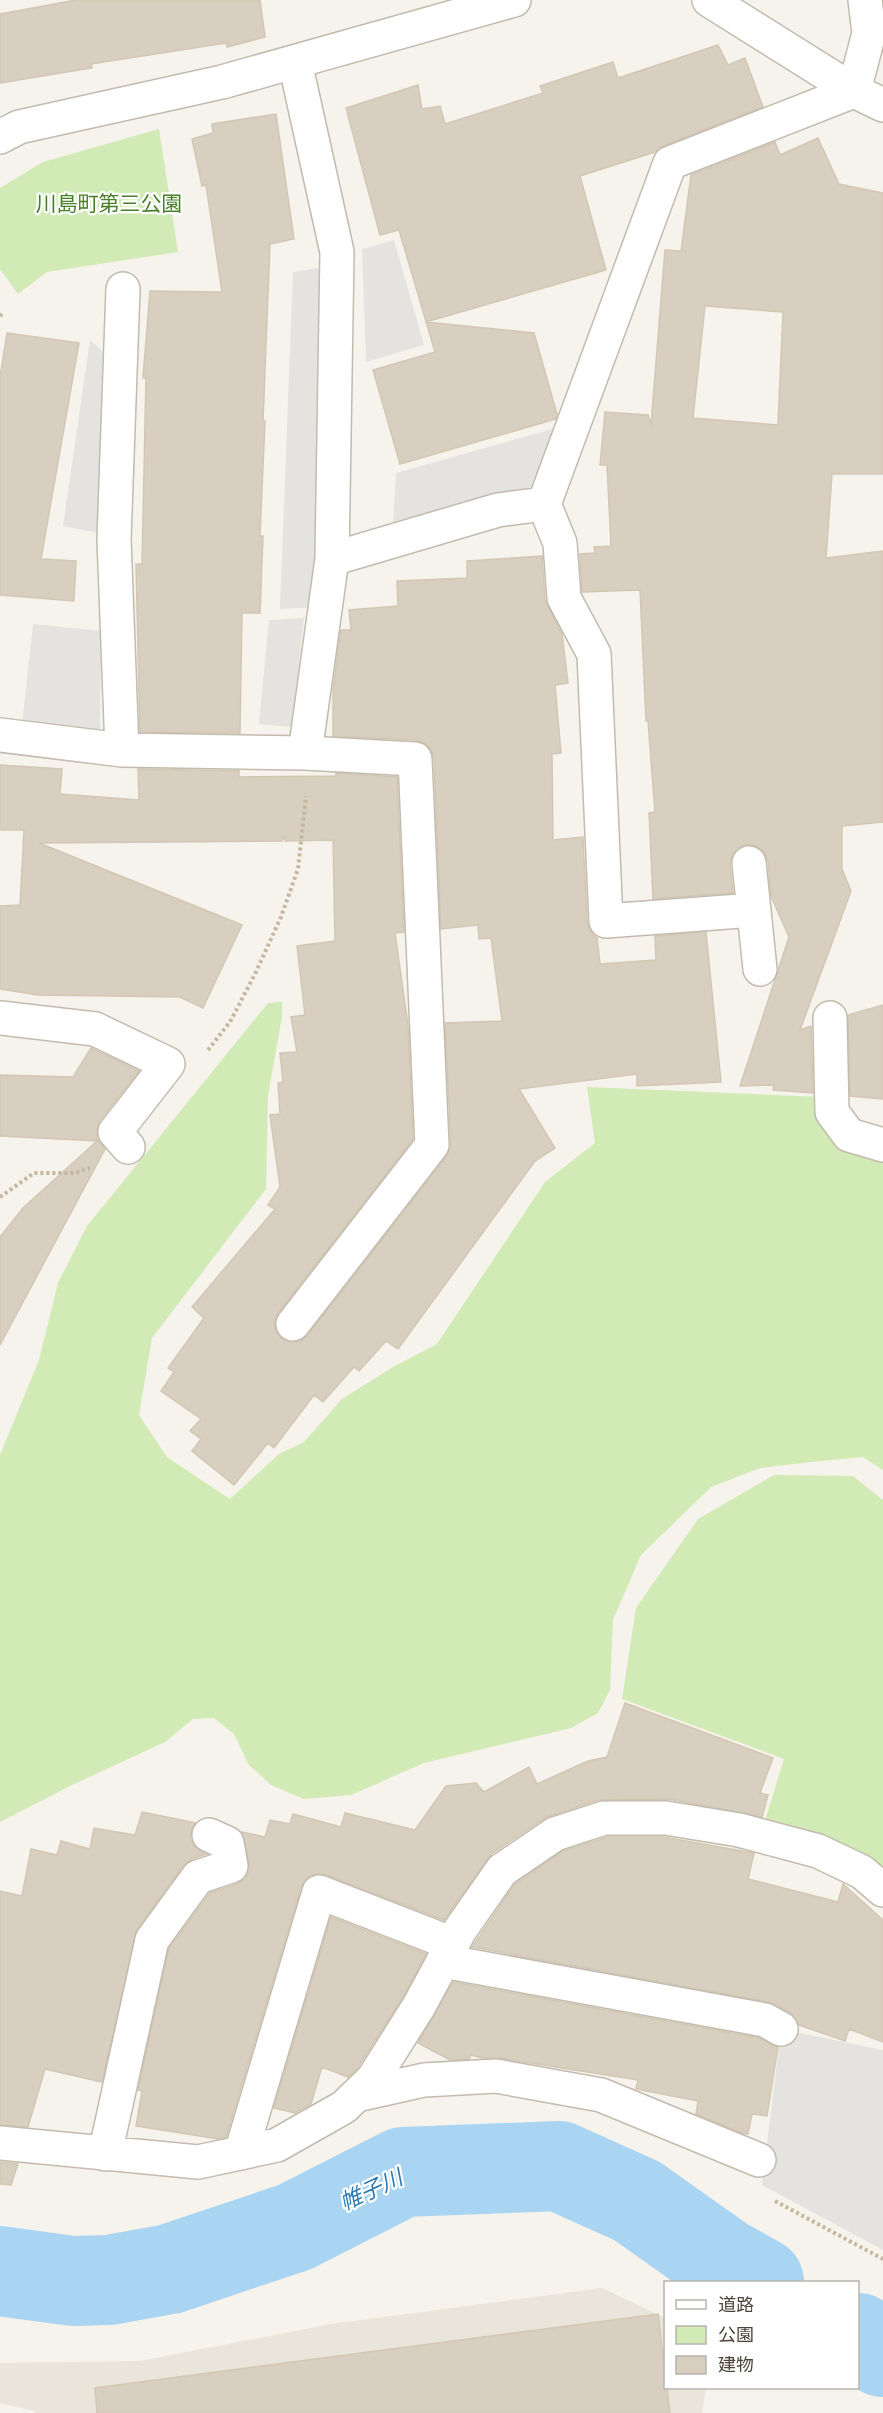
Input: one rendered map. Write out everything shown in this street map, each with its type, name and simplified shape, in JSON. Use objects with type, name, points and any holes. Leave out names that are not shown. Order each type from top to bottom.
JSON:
[{"type":"street","points":[[0,138],[19,127],[222,82],[514,0]]},
{"type":"street","points":[[709,0],[854,91],[883,105]]},
{"type":"street","points":[[854,91],[869,33],[865,0]]},
{"type":"street","points":[[294,62],[337,252],[332,559],[305,753]]},
{"type":"street","points":[[754,910],[606,921],[594,654],[564,598],[560,543],[544,504],[670,163],[854,91]]},
{"type":"street","points":[[122,750],[114,539],[123,289]]},
{"type":"street","points":[[332,559],[498,510],[544,504]]},
{"type":"street","points":[[0,735],[122,750],[305,753],[415,759],[432,1145],[293,1324]]},
{"type":"street","points":[[749,863],[760,969]]},
{"type":"street","points":[[0,1018],[95,1029],[168,1064],[115,1132],[128,1147]]},
{"type":"street","points":[[830,1018],[832,1112],[849,1135],[883,1145]]},
{"type":"street","points":[[0,2143],[198,2162],[278,2145],[345,2108],[373,2079],[419,2006],[448,1952],[502,1870],[555,1833],[604,1818],[666,1818],[739,1830],[818,1851],[862,1872],[883,1890]]},
{"type":"street","points":[[105,2154],[152,1940],[198,1877],[231,1866],[228,1843],[209,1835]]},
{"type":"street","points":[[241,2153],[319,1892],[448,1952],[765,2020],[781,2029]]},
{"type":"street","points":[[357,2095],[424,2080],[496,2076],[601,2095],[759,2160]]},
{"type":"path","points":[[202,1058],[230,1022],[255,974],[298,869],[309,774],[305,753]]},
{"type":"path","points":[[0,1197],[34,1173],[75,1173],[112,1160],[128,1147]]},
{"type":"path","points":[[767,2197],[883,2259]]},
{"type":"shaded area","points":[[394,240],[424,345],[366,362],[362,249]]},
{"type":"shaded area","points":[[329,266],[318,607],[280,609],[293,272]]},
{"type":"shaded area","points":[[90,340],[114,362],[103,534],[63,526]]},
{"type":"shaded area","points":[[563,426],[541,484],[393,526],[396,473]]},
{"type":"shaded area","points":[[304,618],[292,727],[259,724],[269,620]]},
{"type":"shaded area","points":[[33,624],[101,631],[100,735],[22,724]]},
{"type":"shaded area","points":[[781,2029],[883,2050],[883,2250],[762,2185]]},
{"type":"shaded area","points":[[602,2288],[664,2318],[664,2389],[706,2389],[702,2413],[35,2413],[0,2403],[0,2363],[140,2361],[331,2324]]},
{"type":"green space","name":"川島町第三公園","points":[[159,129],[178,252],[47,272],[18,294],[0,269],[0,188],[43,162]]},
{"type":"green space","points":[[282,1002],[282,1017],[268,1095],[266,1189],[152,1338],[139,1415],[167,1457],[230,1499],[279,1454],[304,1442],[342,1399],[393,1367],[437,1344],[545,1182],[595,1143],[587,1087],[821,1097],[831,1138],[883,1161],[883,1470],[863,1457],[811,1462],[760,1468],[711,1487],[641,1555],[613,1620],[610,1690],[598,1713],[571,1728],[424,1763],[351,1795],[304,1799],[271,1785],[248,1764],[234,1734],[214,1718],[193,1719],[165,1742],[74,1784],[0,1822],[0,1455],[39,1360],[58,1283],[87,1226],[268,1003]]},
{"type":"green space","points":[[774,1475],[853,1476],[883,1500],[883,1878],[763,1827],[784,1759],[622,1699],[636,1608],[698,1519]]},
{"type":"building","points":[[76,0],[260,0],[265,37],[227,47],[226,43],[91,64],[92,68],[0,83],[0,14]]},
{"type":"building","points":[[718,45],[728,65],[745,58],[763,107],[663,146],[655,152],[580,176],[606,270],[426,322],[399,230],[380,235],[346,108],[418,85],[422,109],[440,106],[445,124],[543,93],[540,86],[613,62],[618,78]]},
{"type":"building","points":[[276,114],[294,239],[270,244],[263,421],[265,421],[260,536],[263,536],[260,613],[242,613],[240,733],[140,732],[136,564],[142,564],[146,378],[143,378],[150,291],[222,292],[206,185],[202,186],[192,139],[213,133],[212,124]]},
{"type":"building","points":[[818,138],[839,184],[883,193],[883,474],[832,474],[826,558],[883,551],[883,822],[842,826],[842,869],[851,891],[800,1030],[811,1026],[813,1093],[773,1090],[774,1085],[740,1086],[789,937],[771,896],[768,861],[764,852],[756,846],[746,844],[732,855],[730,865],[733,893],[653,899],[649,813],[655,812],[648,721],[646,721],[640,590],[582,592],[580,554],[595,553],[594,547],[611,546],[607,465],[600,465],[605,412],[648,415],[651,425],[665,250],[681,251],[691,175],[775,142],[780,155]],"holes":[[[705,306],[783,312],[778,425],[693,418]]]},
{"type":"building","points":[[426,322],[534,333],[557,414],[556,419],[400,464],[373,370],[435,352]]},
{"type":"building","points":[[7,333],[79,343],[41,559],[76,561],[74,601],[0,595],[0,377]]},
{"type":"building","points":[[542,556],[545,600],[562,634],[568,683],[555,685],[561,753],[552,754],[553,840],[583,837],[587,922],[590,931],[597,938],[600,964],[656,960],[655,936],[706,932],[721,1082],[637,1086],[637,1074],[519,1089],[555,1148],[535,1161],[398,1349],[386,1341],[359,1371],[354,1367],[323,1402],[314,1395],[274,1448],[268,1443],[234,1485],[192,1451],[201,1439],[190,1431],[201,1419],[161,1391],[174,1372],[168,1368],[204,1318],[192,1307],[275,1209],[268,1205],[280,1187],[270,1115],[280,1114],[278,1083],[283,1082],[280,1053],[297,1052],[291,1017],[305,1015],[297,946],[335,941],[333,840],[285,841],[285,835],[282,841],[39,843],[242,925],[203,1008],[180,997],[38,995],[0,989],[0,906],[20,905],[24,830],[0,830],[0,765],[62,769],[60,794],[139,800],[138,769],[239,771],[239,777],[336,776],[336,773],[397,777],[404,932],[395,933],[408,1025],[413,1139],[278,1313],[274,1322],[276,1332],[281,1338],[290,1342],[300,1342],[308,1335],[447,1156],[451,1144],[445,1023],[502,1021],[491,938],[479,939],[478,925],[441,929],[434,758],[431,749],[416,740],[333,736],[333,690],[341,630],[351,630],[349,610],[398,606],[397,581],[467,578],[467,561]]},
{"type":"building","points":[[883,1005],[883,1099],[850,1096],[848,1015]]},
{"type":"building","points":[[91,1048],[139,1071],[100,1120],[97,1141],[0,1136],[0,1075],[73,1077]]},
{"type":"building","points":[[98,1140],[105,1149],[0,1345],[0,1237],[23,1208]]},
{"type":"building","points":[[625,1703],[773,1758],[760,1793],[768,1795],[762,1817],[669,1799],[598,1800],[545,1818],[491,1854],[444,1920],[326,1875],[316,1874],[307,1878],[301,1887],[226,2137],[218,2139],[136,2126],[142,2091],[138,2090],[169,1948],[210,1893],[245,1879],[249,1871],[249,1863],[242,1832],[265,1837],[270,1820],[290,1824],[293,1814],[341,1827],[345,1813],[415,1830],[446,1786],[476,1783],[484,1792],[529,1767],[537,1784],[588,1761],[607,1757]]},
{"type":"building","points":[[142,1812],[196,1823],[192,1828],[190,1838],[194,1846],[206,1854],[192,1859],[183,1866],[137,1929],[102,2082],[45,2069],[28,2127],[0,2125],[0,1891],[22,1896],[31,1849],[57,1855],[61,1841],[90,1849],[94,1828],[135,1835]]},
{"type":"building","points":[[607,1837],[664,1837],[754,1853],[748,1879],[838,1902],[843,1884],[883,1920],[883,2042],[849,2029],[845,2041],[799,2025],[791,2013],[768,2002],[472,1947],[515,1884],[563,1851]]},
{"type":"building","points":[[331,1917],[426,1954],[403,1997],[358,2067],[348,2077],[322,2067],[311,2104],[295,2113],[274,2108]]},
{"type":"building","points":[[453,1982],[759,2038],[778,2047],[767,2116],[752,2114],[748,2134],[742,2133],[696,2114],[698,2101],[636,2089],[638,2080],[471,2055],[469,2059],[450,2060],[418,2043]]},
{"type":"building","points":[[0,2162],[18,2164],[11,2185],[0,2184]]},
{"type":"building","points":[[658,2314],[664,2364],[664,2389],[667,2389],[670,2413],[97,2413],[95,2388]]},
{"type":"waterway","name":"帷子川","points":[[0,2271],[73,2281],[109,2280],[170,2269],[295,2227],[403,2172],[559,2166],[637,2201],[723,2262],[757,2281]]},
{"type":"waterway","name":"帷子川","points":[[859,2339],[883,2352]]}]
